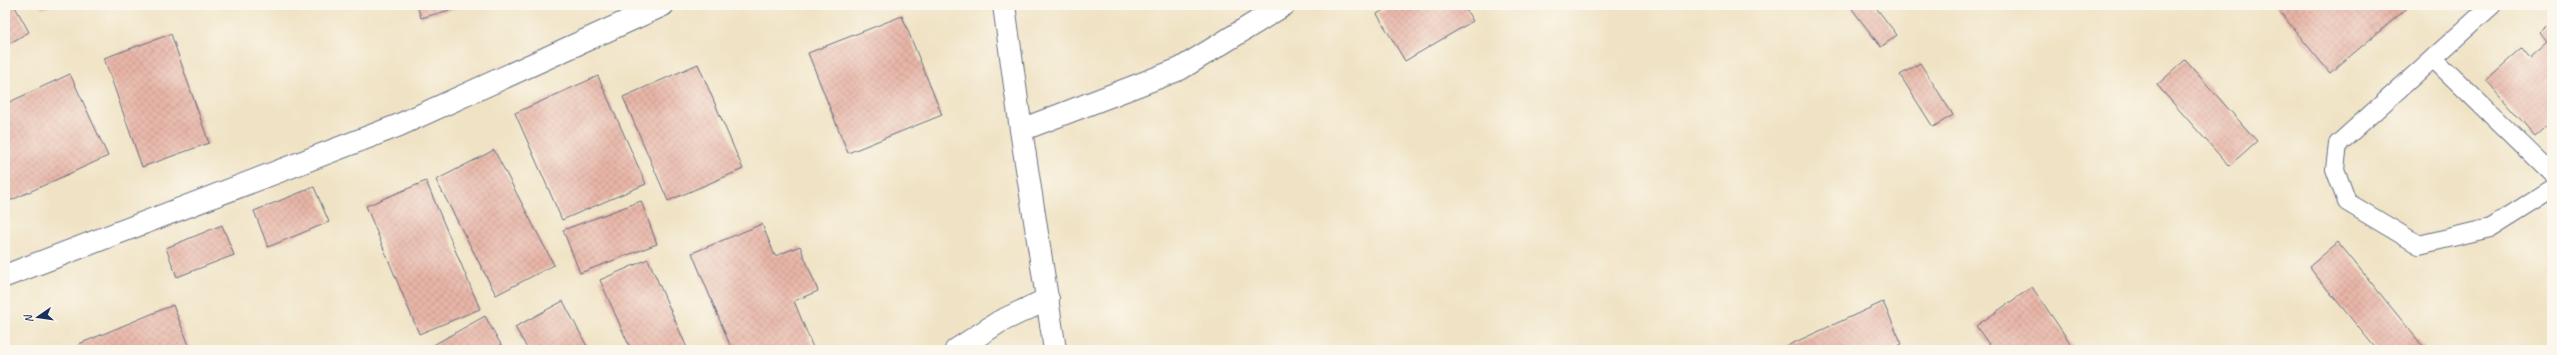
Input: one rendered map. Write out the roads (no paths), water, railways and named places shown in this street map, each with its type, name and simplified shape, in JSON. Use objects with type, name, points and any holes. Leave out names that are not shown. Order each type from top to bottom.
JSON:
[{"type":"street","points":[[5,276],[397,126],[663,5]]},
{"type":"street","points":[[1004,5],[1021,130],[1055,350]]},
{"type":"street","points":[[1021,130],[1180,69],[1284,5]]},
{"type":"street","points":[[956,350],[999,322],[1048,299]]},
{"type":"lane","points":[[2492,5],[2338,144],[2336,169],[2347,202],[2419,245],[2490,228],[2552,189]]},
{"type":"lane","points":[[2433,58],[2552,174]]}]
